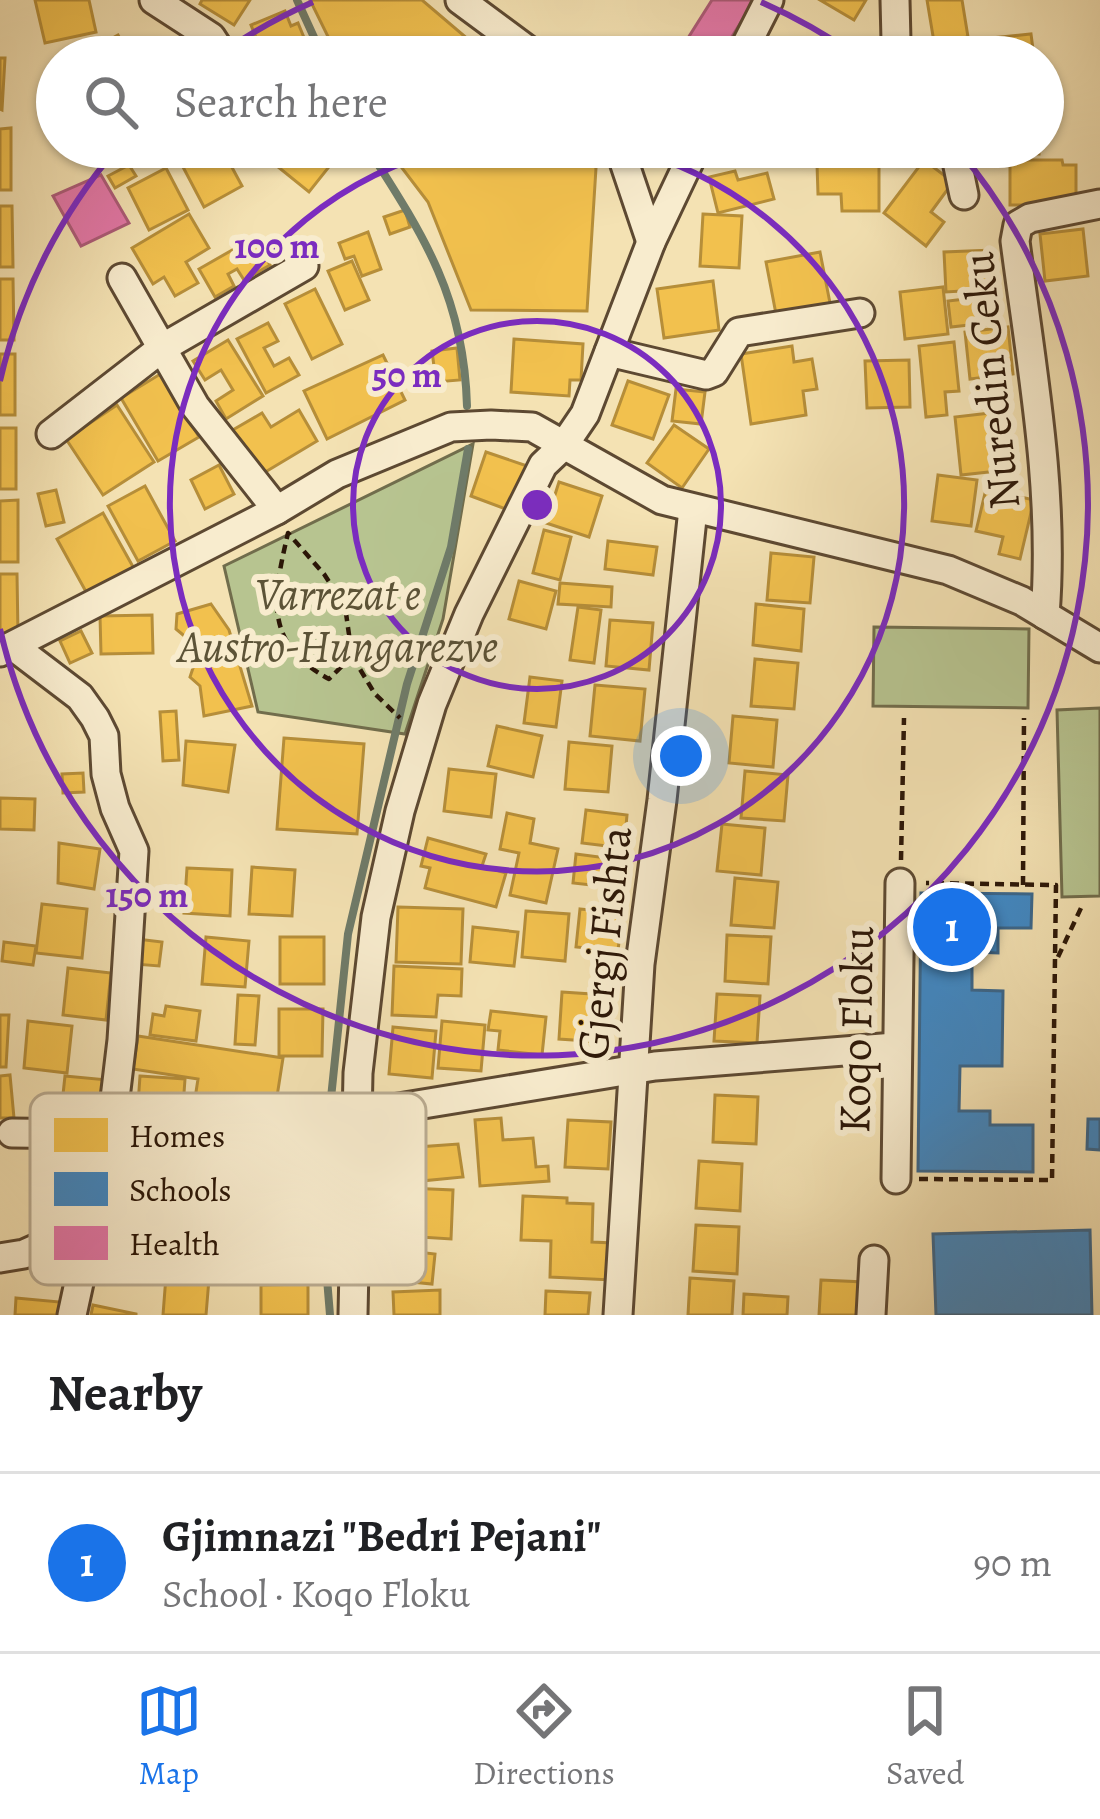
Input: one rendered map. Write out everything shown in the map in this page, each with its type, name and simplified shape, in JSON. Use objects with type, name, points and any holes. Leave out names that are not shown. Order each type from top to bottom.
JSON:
[{"type":"street","points":[[154,0],[209,36]]},
{"type":"street","points":[[460,0],[509,36]]},
{"type":"street","points":[[751,36],[769,0]]},
{"type":"street","points":[[895,0],[896,36]]},
{"type":"street","points":[[626,168],[651,242]]},
{"type":"street","points":[[358,1093],[376,917],[400,811],[432,704],[469,614],[543,465],[586,414],[651,242],[686,168]]},
{"type":"street","points":[[958,168],[964,195]]},
{"type":"street","name":"Nuredin Ceku","points":[[1045,615],[1050,551],[1015,241],[1018,225],[1030,218],[1100,204]]},
{"type":"street","points":[[51,434],[162,348],[304,266]]},
{"type":"street","points":[[122,278],[195,406],[277,510]]},
{"type":"street","points":[[609,352],[706,375],[714,372],[739,332],[860,313]]},
{"type":"street","points":[[116,1093],[134,851],[115,808],[106,774],[104,736],[94,718],[80,697],[7,649],[277,510],[337,474],[451,427],[532,427],[662,500],[948,570],[1045,615],[1100,648]]},
{"type":"street","name":"Gjergj Fishta","points":[[618,1315],[631,1069],[693,509]]},
{"type":"street","name":"Koqo Floku","points":[[896,1179],[900,883]]},
{"type":"street","points":[[426,1103],[631,1069],[895,1047]]},
{"type":"street","points":[[12,1133],[30,1133]]},
{"type":"street","points":[[0,1258],[30,1251]]},
{"type":"street","points":[[871,1315],[874,1260]]},
{"type":"street","points":[[72,1315],[79,1285]]},
{"type":"street","points":[[352,1315],[353,1285]]},
{"type":"path","points":[[352,656],[329,680],[298,662],[278,623],[278,577],[288,533],[345,606],[352,656],[392,713]]},
{"type":"path","points":[[896,1179],[1052,1180],[1057,885],[900,883],[904,718]]},
{"type":"path","points":[[1022,885],[1024,718]]},
{"type":"path","points":[[1055,962],[1081,908]]},
{"type":"green space","name":"Varrezat e Austro-Hungarezve","points":[[473,444],[443,619],[405,734],[258,712],[224,566]]},
{"type":"green space","points":[[874,627],[1029,629],[1028,708],[873,706]]},
{"type":"green space","points":[[1100,708],[1100,896],[1062,897],[1057,710]]},
{"type":"building: Homes","points":[[35,0],[89,0],[96,32],[43,36]]},
{"type":"building: Homes","points":[[202,0],[250,0],[234,25],[200,4]]},
{"type":"building: Homes","points":[[310,0],[422,0],[464,36],[328,36]]},
{"type":"building: Homes","points":[[820,0],[866,0],[854,20]]},
{"type":"building: Homes","points":[[927,0],[962,0],[968,36],[933,36]]},
{"type":"building: Homes","points":[[285,11],[291,26],[298,23],[303,36],[255,36],[251,25]]},
{"type":"building: Homes","points":[[0,58],[5,58],[2,110],[0,109]]},
{"type":"building: Homes","points":[[11,128],[11,190],[0,190],[0,129]]},
{"type":"building: Homes","points":[[1076,165],[1076,205],[1010,205],[1010,168]]},
{"type":"building: Homes","points":[[131,168],[136,176],[115,188],[108,176]]},
{"type":"building: Homes","points":[[166,168],[188,210],[149,230],[128,188]]},
{"type":"building: Homes","points":[[184,168],[232,168],[242,186],[204,207]]},
{"type":"building: Homes","points":[[279,168],[328,168],[309,192]]},
{"type":"building: Homes","points":[[402,168],[596,168],[587,311],[471,310],[428,202]]},
{"type":"building: Homes","points":[[817,168],[879,168],[879,211],[842,211],[841,194],[818,194]]},
{"type":"building: Homes","points":[[918,168],[935,168],[953,182],[931,212],[944,222],[926,246],[884,213]]},
{"type":"building: Homes","points":[[735,171],[738,180],[767,173],[774,199],[718,213],[709,177]]},
{"type":"building: Homes","points":[[0,206],[12,206],[13,267],[0,267]]},
{"type":"building: Homes","points":[[405,210],[410,227],[390,234],[384,217]]},
{"type":"building: Homes","points":[[189,214],[209,248],[186,262],[198,283],[175,296],[164,277],[153,284],[132,248]]},
{"type":"building: Homes","points":[[703,214],[742,216],[739,268],[700,266]]},
{"type":"building: Homes","points":[[1083,229],[1088,276],[1045,281],[1040,234]]},
{"type":"building: Homes","points":[[368,232],[381,269],[362,276],[354,256],[345,259],[339,243]]},
{"type":"building: Homes","points":[[255,237],[270,265],[244,280],[237,269],[228,274],[234,286],[215,297],[199,269]]},
{"type":"building: Homes","points":[[993,250],[995,289],[946,292],[944,252]]},
{"type":"building: Homes","points":[[820,252],[830,303],[776,314],[766,262]]},
{"type":"building: Homes","points":[[352,261],[369,300],[345,310],[328,271]]},
{"type":"building: Homes","points":[[0,279],[13,279],[14,340],[0,340]]},
{"type":"building: Homes","points":[[713,281],[719,330],[664,338],[657,289]]},
{"type":"building: Homes","points":[[943,287],[948,334],[905,339],[900,292]]},
{"type":"building: Homes","points":[[315,289],[342,344],[312,359],[285,304]]},
{"type":"building: Homes","points":[[974,298],[978,324],[951,327],[948,301]]},
{"type":"building: Homes","points":[[268,323],[278,341],[264,348],[274,366],[289,358],[299,375],[266,393],[237,339]]},
{"type":"building: Homes","points":[[1008,327],[1013,374],[970,379],[965,332]]},
{"type":"building: Homes","points":[[514,339],[583,344],[581,380],[570,380],[569,396],[511,392]]},
{"type":"building: Homes","points":[[228,340],[263,396],[226,419],[216,401],[233,390],[221,370],[205,380],[193,361]]},
{"type":"building: Homes","points":[[954,342],[959,391],[945,392],[947,415],[926,417],[919,346]]},
{"type":"building: Homes","points":[[792,346],[794,362],[812,359],[817,389],[803,391],[806,415],[751,424],[741,354]]},
{"type":"building: Homes","points":[[457,348],[460,380],[436,382],[432,351]]},
{"type":"building: Homes","points":[[0,354],[15,354],[15,415],[0,415]]},
{"type":"building: Homes","points":[[383,355],[405,400],[327,439],[304,391]]},
{"type":"building: Homes","points":[[909,360],[910,407],[867,408],[865,361]]},
{"type":"building: Homes","points":[[162,373],[199,437],[158,461],[121,398]]},
{"type":"building: Homes","points":[[628,381],[669,395],[653,439],[612,425]]},
{"type":"building: Homes","points":[[676,389],[705,392],[701,424],[672,421]]},
{"type":"building: Homes","points":[[117,405],[154,462],[103,495],[66,439]]},
{"type":"building: Homes","points":[[299,410],[317,441],[257,477],[231,431],[262,413],[271,427]]},
{"type":"building: Homes","points":[[999,412],[1002,432],[1012,431],[1016,469],[961,475],[955,417]]},
{"type":"building: Homes","points":[[674,425],[709,449],[682,488],[647,463]]},
{"type":"building: Homes","points":[[0,428],[16,428],[16,489],[0,489]]},
{"type":"building: Homes","points":[[486,452],[527,466],[511,511],[471,496]]},
{"type":"building: Homes","points":[[219,465],[234,494],[205,509],[191,480]]},
{"type":"building: Homes","points":[[938,475],[977,480],[971,526],[932,521]]},
{"type":"building: Homes","points":[[559,482],[602,496],[589,537],[546,523]]},
{"type":"building: Homes","points":[[145,486],[175,541],[138,561],[108,506]]},
{"type":"building: Homes","points":[[986,489],[1034,500],[1020,559],[999,554],[1003,537],[976,531]]},
{"type":"building: Homes","points":[[56,490],[64,522],[46,526],[38,494]]},
{"type":"building: Homes","points":[[18,500],[18,562],[0,562],[0,501]]},
{"type":"building: Homes","points":[[103,513],[137,574],[90,599],[57,539]]},
{"type":"building: Homes","points":[[544,530],[571,537],[560,580],[533,573]]},
{"type":"building: Homes","points":[[608,541],[657,547],[653,575],[605,569]]},
{"type":"building: Homes","points":[[771,553],[814,557],[810,603],[767,600]]},
{"type":"building: Homes","points":[[0,574],[17,574],[18,635],[0,635]]},
{"type":"building: Homes","points":[[519,581],[556,591],[546,629],[509,619]]},
{"type":"building: Homes","points":[[560,583],[612,587],[611,607],[558,604]]},
{"type":"building: Homes","points":[[211,604],[229,630],[252,706],[204,716],[200,686],[190,677],[194,665],[188,639],[176,629],[177,614]]},
{"type":"building: Homes","points":[[756,604],[804,609],[801,651],[753,645]]},
{"type":"building: Homes","points":[[578,607],[601,610],[594,663],[570,660]]},
{"type":"building: Homes","points":[[152,615],[153,653],[101,654],[100,616]]},
{"type":"building: Homes","points":[[610,620],[653,623],[649,670],[606,666]]},
{"type":"building: Homes","points":[[81,631],[92,653],[70,663],[60,641]]},
{"type":"building: Homes","points":[[755,659],[798,663],[794,709],[751,706]]},
{"type":"building: Homes","points":[[530,677],[562,681],[556,727],[524,723]]},
{"type":"building: Homes","points":[[595,685],[645,689],[640,741],[590,736]]},
{"type":"building: Homes","points":[[176,711],[179,760],[163,761],[160,712]]},
{"type":"building: Homes","points":[[733,716],[777,720],[773,767],[729,763]]},
{"type":"building: Homes","points":[[497,726],[542,736],[533,777],[488,766]]},
{"type":"building: Homes","points":[[284,738],[364,744],[357,834],[277,829]]},
{"type":"building: Homes","points":[[186,741],[235,745],[228,792],[183,785]]},
{"type":"building: Homes","points":[[569,742],[612,746],[608,792],[565,789]]},
{"type":"building: Homes","points":[[449,769],[496,774],[491,817],[444,811]]},
{"type":"building: Homes","points":[[745,771],[788,775],[784,821],[741,818]]},
{"type":"building: Homes","points":[[83,773],[84,792],[63,793],[62,774]]},
{"type":"building: Homes","points":[[0,798],[35,799],[34,830],[0,829]]},
{"type":"building: Homes","points":[[586,810],[627,815],[624,848],[582,843]]},
{"type":"building: Homes","points":[[507,813],[534,819],[530,843],[558,849],[546,903],[510,895],[519,853],[500,849]]},
{"type":"building: Homes","points":[[722,824],[765,828],[761,875],[717,871]]},
{"type":"building: Homes","points":[[428,838],[486,854],[482,866],[506,873],[496,907],[425,888],[430,868],[421,866]]},
{"type":"building: Homes","points":[[59,843],[100,849],[94,889],[58,883]]},
{"type":"building: Homes","points":[[576,854],[622,860],[619,888],[573,883]]},
{"type":"building: Homes","points":[[252,867],[295,870],[292,916],[249,914]]},
{"type":"building: Homes","points":[[187,868],[232,870],[230,916],[184,913]]},
{"type":"building: Homes","points":[[735,878],[778,882],[774,928],[731,925]]},
{"type":"building: Homes","points":[[42,904],[87,909],[82,958],[36,953]]},
{"type":"building: Homes","points":[[398,907],[463,909],[461,964],[396,962]]},
{"type":"building: Homes","points":[[580,909],[622,913],[618,951],[576,947]]},
{"type":"building: Homes","points":[[526,911],[569,914],[565,961],[522,957]]},
{"type":"building: Homes","points":[[473,927],[518,932],[514,966],[470,962]]},
{"type":"building: Homes","points":[[727,935],[771,937],[768,984],[725,981]]},
{"type":"building: Homes","points":[[206,937],[249,941],[245,987],[202,984]]},
{"type":"building: Homes","points":[[280,937],[324,937],[324,984],[280,984]]},
{"type":"building: Homes","points":[[137,939],[162,942],[159,966],[134,964]]},
{"type":"building: Homes","points":[[4,942],[36,946],[33,965],[2,961]]},
{"type":"building: Homes","points":[[394,966],[462,969],[461,996],[438,995],[436,1017],[392,1015]]},
{"type":"building: Homes","points":[[68,968],[111,973],[106,1020],[63,1015]]},
{"type":"building: Homes","points":[[562,992],[606,995],[602,1042],[559,1039]]},
{"type":"building: Homes","points":[[717,994],[760,996],[757,1043],[714,1041]]},
{"type":"building: Homes","points":[[238,995],[259,996],[255,1045],[235,1044]]},
{"type":"building: Homes","points":[[166,1006],[200,1011],[196,1041],[150,1035],[153,1014],[164,1016]]},
{"type":"building: Homes","points":[[279,1009],[323,1009],[322,1056],[279,1056]]},
{"type":"building: Homes","points":[[491,1011],[546,1017],[542,1055],[498,1050],[500,1031],[488,1030]]},
{"type":"building: Homes","points":[[0,1015],[9,1015],[6,1067],[0,1067]]},
{"type":"building: Homes","points":[[28,1021],[72,1026],[67,1073],[24,1068]]},
{"type":"building: Homes","points":[[442,1021],[485,1025],[481,1071],[438,1068]]},
{"type":"building: Homes","points":[[393,1027],[436,1031],[432,1078],[389,1074]]},
{"type":"building: Homes","points":[[138,1036],[283,1058],[278,1093],[196,1093],[198,1079],[133,1069]]},
{"type":"building: Homes","points":[[10,1075],[14,1118],[0,1118],[0,1076]]},
{"type":"building: Homes","points":[[65,1076],[108,1080],[107,1093],[63,1093]]},
{"type":"building: Homes","points":[[140,1076],[185,1079],[184,1093],[139,1093]]},
{"type":"building: Homes","points":[[715,1095],[758,1097],[756,1144],[713,1142]]},
{"type":"building: Homes","points":[[501,1118],[503,1140],[533,1138],[536,1167],[548,1166],[549,1181],[480,1186],[475,1120]]},
{"type":"building: Homes","points":[[568,1120],[611,1122],[608,1169],[565,1167]]},
{"type":"building: Homes","points":[[458,1144],[463,1177],[426,1181],[426,1146]]},
{"type":"building: Homes","points":[[699,1161],[742,1164],[740,1211],[696,1208]]},
{"type":"building: Homes","points":[[426,1189],[453,1190],[451,1239],[426,1237]]},
{"type":"building: Homes","points":[[523,1196],[593,1204],[592,1242],[613,1243],[612,1280],[550,1277],[551,1241],[521,1240]]},
{"type":"building: Homes","points":[[696,1225],[739,1227],[737,1274],[693,1271]]},
{"type":"building: Homes","points":[[426,1253],[435,1254],[432,1284],[426,1283]]},
{"type":"building: Homes","points":[[690,1278],[734,1281],[732,1315],[688,1315]]},
{"type":"building: Homes","points":[[821,1280],[864,1282],[862,1315],[819,1315]]},
{"type":"building: Homes","points":[[165,1285],[208,1285],[206,1315],[163,1315]]},
{"type":"building: Homes","points":[[261,1285],[308,1285],[308,1315],[261,1315]]},
{"type":"building: Homes","points":[[440,1290],[440,1315],[394,1315],[393,1292]]},
{"type":"building: Homes","points":[[546,1291],[590,1293],[588,1315],[545,1315]]},
{"type":"building: Homes","points":[[744,1294],[788,1297],[787,1315],[743,1315]]},
{"type":"building: Homes","points":[[16,1298],[60,1302],[58,1315],[15,1315]]},
{"type":"building: Homes","points":[[93,1305],[136,1314],[136,1315],[91,1315]]},
{"type":"building: Schools","points":[[921,893],[1032,894],[1031,928],[998,928],[998,953],[972,952],[972,990],[1003,991],[1002,1066],[960,1066],[959,1111],[990,1111],[990,1125],[1033,1125],[1033,1172],[918,1171]]},
{"type":"building: Schools","points":[[1088,1119],[1100,1119],[1100,1150],[1087,1149]]},
{"type":"building: Schools","points":[[1090,1230],[1092,1315],[936,1315],[933,1234]]},
{"type":"building: Health","points":[[712,0],[755,0],[732,36],[689,36]]},
{"type":"building: Health","points":[[101,175],[129,223],[81,246],[53,196]]},
{"type":"waterway","points":[[297,0],[313,36]]},
{"type":"waterway","points":[[380,168],[423,239],[449,300],[467,406]]},
{"type":"waterway","points":[[332,1093],[348,934],[407,684],[451,547],[468,449]]},
{"type":"waterway","points":[[328,1285],[330,1315]]},
{"type":"place","name":"Gjimnazi \"Bedri Pejani\"","points":[[952,927]]}]
